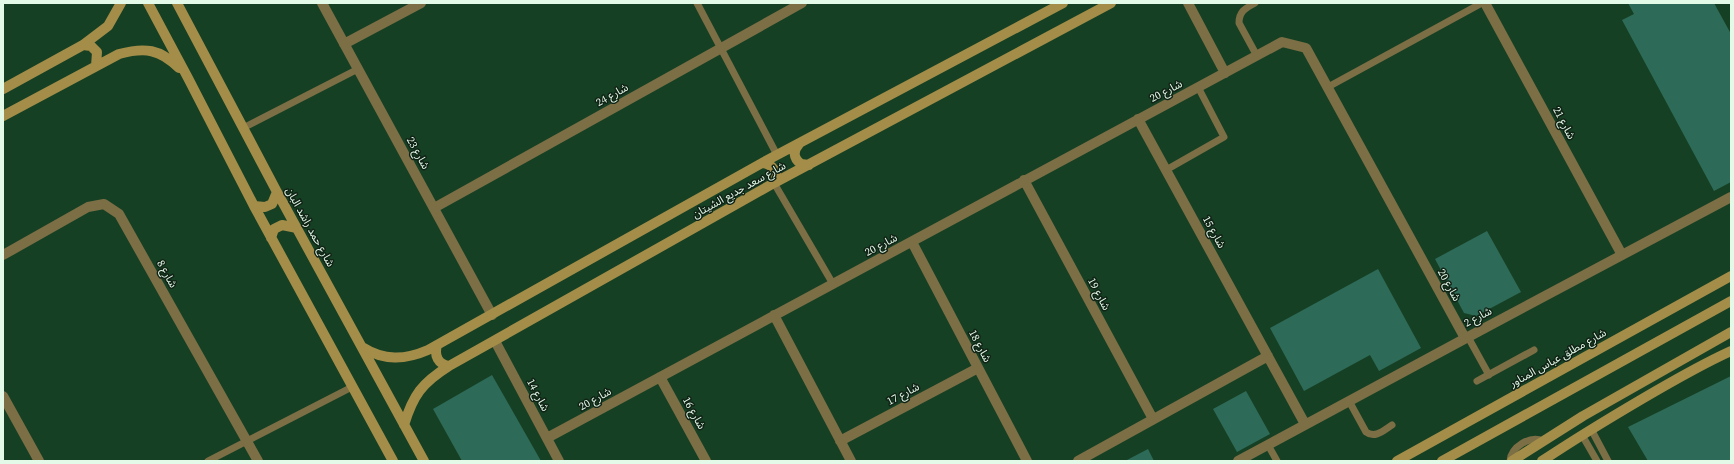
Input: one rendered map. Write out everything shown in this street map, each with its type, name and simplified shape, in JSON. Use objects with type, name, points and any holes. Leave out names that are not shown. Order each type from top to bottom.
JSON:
[{"type":"street","points":[[3,89],[83,45],[108,26],[121,3]]},
{"type":"street","points":[[148,3],[271,238],[393,461]]},
{"type":"street","name":"شارع حمد راشد البان","points":[[177,3],[277,192],[424,461]]},
{"type":"street","name":"شارع 23","points":[[322,3],[492,315]]},
{"type":"street","points":[[344,44],[421,3]]},
{"type":"street","name":"شارع 24","points":[[434,208],[802,3]]},
{"type":"street","name":"شارع سعد جديع الشيتان","points":[[404,425],[409,406],[419,390],[432,376],[448,366],[774,184],[1111,3]]},
{"type":"street","points":[[1188,3],[1225,73]]},
{"type":"street","name":"شارع 21","points":[[1484,3],[1622,255]]},
{"type":"street","name":"شارع سعد جديع الشيتان","points":[[362,347],[371,353],[390,358],[410,356],[437,345],[762,163],[1061,4]]},
{"type":"street","name":"شارع 20","points":[[547,438],[1282,42],[1306,48],[1466,338]]},
{"type":"street","points":[[83,45],[90,46],[97,52],[96,66]]},
{"type":"street","points":[[3,116],[119,54],[133,50],[147,50],[160,53],[170,59],[188,78]]},
{"type":"street","name":"شارع 15","points":[[1138,119],[1305,424]]},
{"type":"street","points":[[799,144],[795,150],[795,158],[800,164],[809,165]]},
{"type":"street","points":[[762,163],[769,164],[775,170],[776,177],[774,184]]},
{"type":"street","name":"شارع 19","points":[[1024,180],[1153,419]]},
{"type":"street","points":[[254,206],[266,207],[272,204],[277,192]]},
{"type":"street","name":"شارع 2","points":[[1238,461],[1466,338],[1731,198]]},
{"type":"street","name":"شارع 8","points":[[3,255],[88,207],[104,204],[119,214],[258,461]]},
{"type":"street","points":[[271,238],[274,229],[282,224],[297,228]]},
{"type":"street","name":"شارع 18","points":[[912,242],[1027,461]]},
{"type":"street","name":"شارع مطلق عباس المناور","points":[[1397,461],[1731,276]]},
{"type":"street","points":[[1442,461],[1731,302]]},
{"type":"street","points":[[774,316],[850,461]]},
{"type":"street","points":[[1511,461],[1583,416],[1731,332]]},
{"type":"street","name":"شارع 14","points":[[495,340],[559,461]]},
{"type":"street","points":[[437,345],[435,355],[437,360],[448,366]]},
{"type":"street","points":[[1545,460],[1582,434],[1699,366],[1731,351]]},
{"type":"street","points":[[1078,461],[1268,356]]},
{"type":"street","name":"شارع 17","points":[[840,441],[978,368]]},
{"type":"street","name":"شارع 16","points":[[660,377],[706,461]]},
{"type":"street","points":[[3,396],[39,461]]},
{"type":"street","points":[[1583,416],[1591,429]]},
{"type":"street","points":[[1574,422],[1582,434]]},
{"type":"lane","points":[[697,3],[778,155]]},
{"type":"lane","points":[[1255,3],[1243,10],[1239,16],[1239,23],[1256,56]]},
{"type":"lane","points":[[1328,87],[1484,3]]},
{"type":"lane","points":[[243,128],[358,69]]},
{"type":"lane","points":[[1166,170],[1224,137],[1198,87]]},
{"type":"lane","points":[[774,184],[833,284]]},
{"type":"lane","points":[[1466,338],[1489,375]]},
{"type":"lane","points":[[1477,381],[1534,350]]},
{"type":"lane","points":[[208,461],[246,440],[352,387]]},
{"type":"lane","points":[[1349,401],[1366,432],[1370,435],[1374,435],[1392,425]]},
{"type":"lane","points":[[1591,429],[1608,461]]},
{"type":"lane","points":[[1582,434],[1597,461]]},
{"type":"lane","points":[[1268,445],[1277,461]]},
{"type":"building","points":[[1628,3],[1714,3],[1731,34],[1731,182],[1714,191],[1622,20],[1634,14]]},
{"type":"building","points":[[1487,231],[1521,292],[1476,316],[1464,313],[1435,259]]},
{"type":"building","points":[[1378,269],[1421,348],[1379,371],[1370,355],[1304,391],[1270,328]]},
{"type":"building","points":[[492,375],[541,461],[462,461],[433,409]]},
{"type":"building","points":[[1731,376],[1731,461],[1648,461],[1628,427]]},
{"type":"building","points":[[1246,391],[1270,434],[1237,452],[1213,409]]},
{"type":"building","points":[[1148,449],[1154,461],[1125,461]]}]
